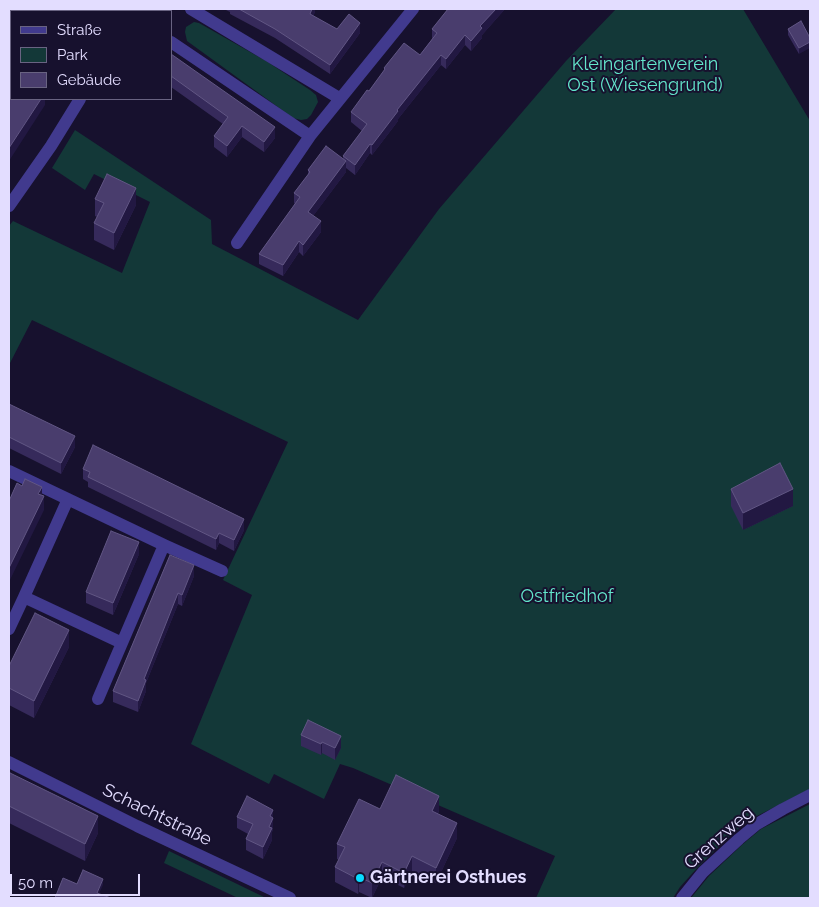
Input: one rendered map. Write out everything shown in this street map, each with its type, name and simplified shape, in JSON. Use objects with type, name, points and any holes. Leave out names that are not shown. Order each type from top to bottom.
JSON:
[{"type":"street","points":[[191,9],[339,98]]},
{"type":"street","points":[[238,244],[310,136],[413,9]]},
{"type":"street","points":[[172,43],[310,136]]},
{"type":"street","points":[[9,206],[51,146],[79,100]]},
{"type":"street","points":[[9,471],[222,571]]},
{"type":"street","points":[[9,629],[68,499]]},
{"type":"street","points":[[98,699],[164,545]]},
{"type":"street","points":[[24,597],[122,643]]},
{"type":"street","name":"Schachtstraße","points":[[9,762],[137,826],[290,898]]},
{"type":"street","name":"Grenzweg","points":[[682,898],[703,872],[738,839],[757,824],[783,808],[810,795]]},
{"type":"green space","name":"Ostfriedhof","points":[[616,9],[743,9],[810,121],[810,789],[751,819],[733,833],[698,867],[673,898],[536,898],[555,856],[340,764],[324,799],[274,774],[269,784],[191,744],[252,595],[223,580],[288,442],[32,320],[9,365],[9,226],[13,221],[122,273],[150,202],[94,174],[85,190],[52,168],[75,130],[211,220],[212,244],[358,320],[439,209],[566,61]]},
{"type":"green space","points":[[194,22],[199,23],[266,61],[310,90],[316,95],[318,102],[311,115],[307,119],[301,120],[293,118],[187,41],[186,27]]},
{"type":"green space","points":[[810,804],[810,898],[691,898],[709,876],[761,829]]},
{"type":"green space","points":[[169,851],[266,898],[238,898],[164,863]]},
{"type":"building","points":[[77,9],[99,9],[98,10]]},
{"type":"building","points":[[239,9],[312,9],[310,14],[337,29],[349,14],[360,23],[330,65],[275,29]]},
{"type":"building","points":[[448,9],[496,9],[480,26],[482,28],[471,41],[465,35],[446,59],[441,55],[355,165],[343,156],[367,124],[351,112],[404,43],[420,55],[437,33],[432,29]]},
{"type":"building","points":[[801,21],[810,38],[810,42],[799,48],[788,29]]},
{"type":"building","points":[[172,55],[275,127],[264,142],[242,126],[227,146],[214,136],[228,117],[172,77]]},
{"type":"building","points":[[10,92],[10,100],[40,100],[9,148]]},
{"type":"building","points":[[326,146],[346,161],[308,212],[321,221],[303,245],[299,241],[283,265],[259,254],[300,197],[294,193]]},
{"type":"building","points":[[107,174],[136,188],[114,233],[94,223],[104,203],[95,199]]},
{"type":"building","points":[[9,404],[75,436],[61,463],[9,437]]},
{"type":"building","points":[[93,445],[244,519],[234,540],[219,533],[216,539],[88,477],[90,472],[83,469]]},
{"type":"building","points":[[780,463],[793,489],[743,513],[731,489]]},
{"type":"building","points":[[25,479],[42,487],[38,494],[44,496],[9,568],[9,501],[17,483],[22,486]]},
{"type":"building","points":[[111,531],[139,542],[113,603],[86,592]]},
{"type":"building","points":[[170,555],[194,565],[182,595],[178,593],[144,679],[146,680],[138,701],[113,691]]},
{"type":"building","points":[[35,613],[69,630],[34,701],[9,688],[9,666]]},
{"type":"building","points":[[308,720],[341,736],[335,748],[301,735]]},
{"type":"building","points":[[10,773],[98,816],[85,844],[9,806]]},
{"type":"building","points":[[396,775],[439,796],[432,811],[457,823],[436,868],[412,856],[404,873],[382,862],[372,883],[359,877],[358,879],[335,867],[345,847],[337,844],[359,799],[380,809]]},
{"type":"building","points":[[247,796],[273,810],[270,816],[273,818],[269,827],[272,828],[263,847],[246,839],[253,824],[237,817]]},
{"type":"building","points":[[83,870],[103,879],[97,893],[111,898],[55,898],[63,878],[77,884]]},
{"type":"place","name":"Gärtnerei Osthues","points":[[360,878]]},
{"type":"park label","name":"Kleingartenverein Ost (Wiesengrund)","points":[[645,75]]}]
